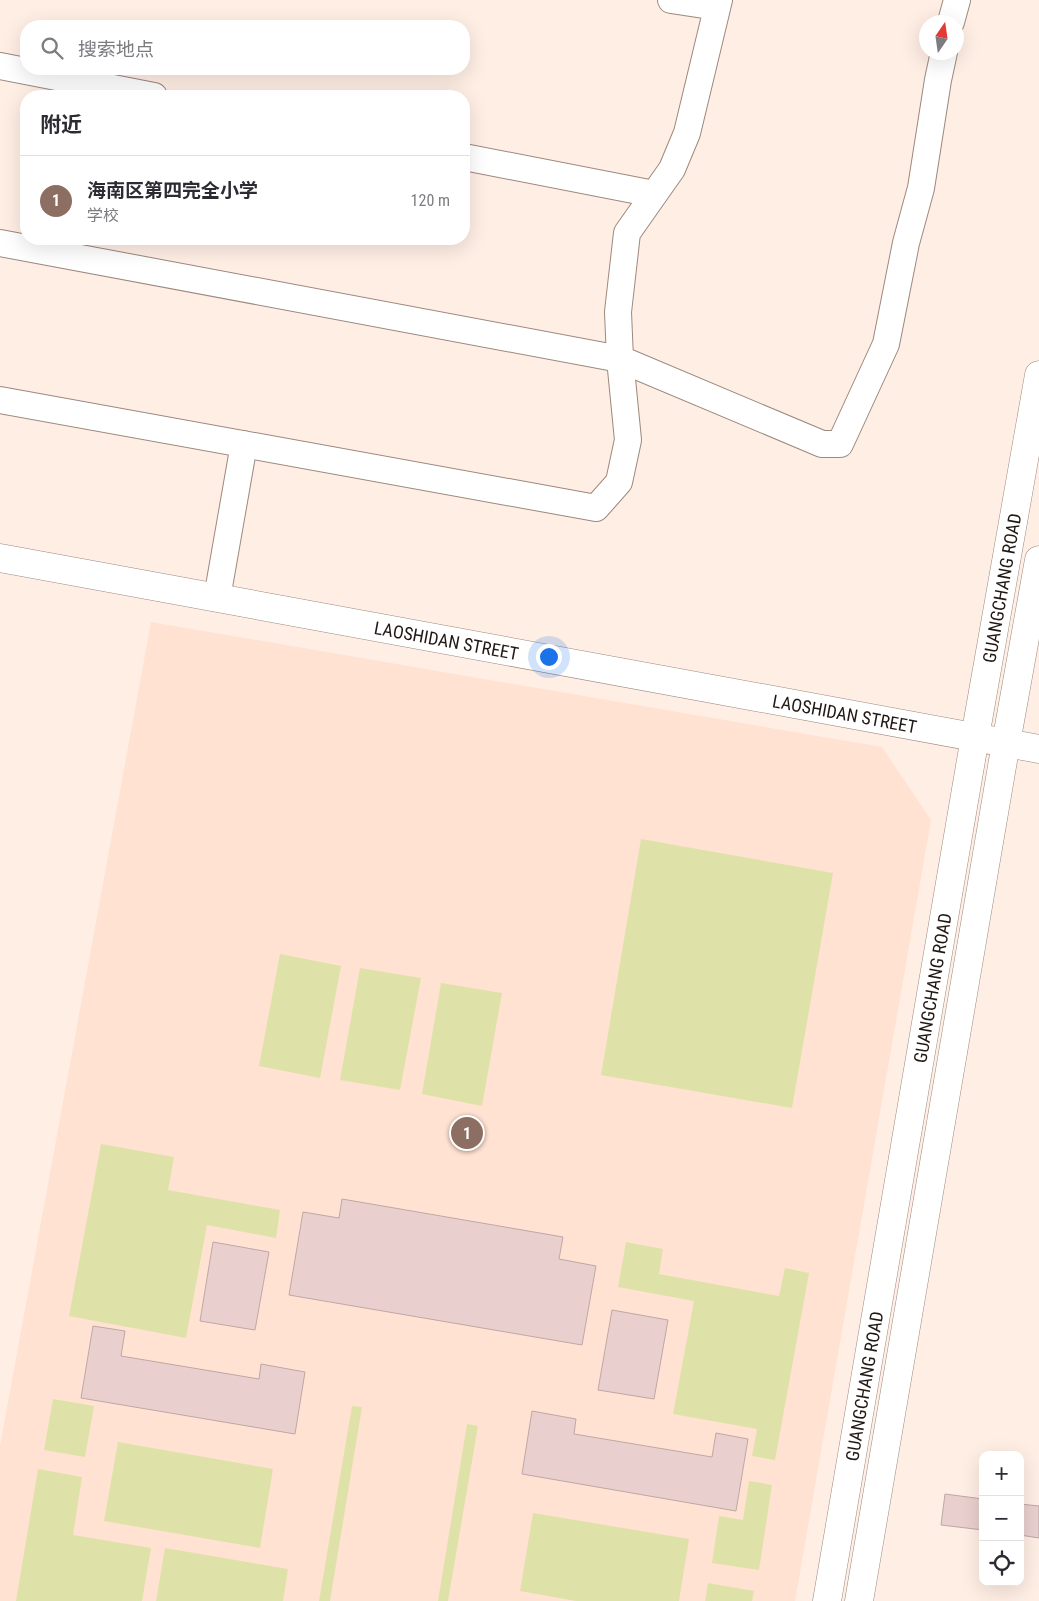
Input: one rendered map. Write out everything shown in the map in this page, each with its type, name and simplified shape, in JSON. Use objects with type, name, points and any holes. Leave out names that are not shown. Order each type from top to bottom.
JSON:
[{"type":"street","points":[[0,400],[596,508],[619,482],[628,440],[620,358],[618,312],[627,233],[672,170],[687,133],[718,4],[670,0]]},
{"type":"street","points":[[953,15],[957,0]]},
{"type":"street","points":[[0,243],[620,358],[822,444],[840,444],[886,344],[906,242],[920,188],[942,60]]},
{"type":"street","points":[[0,66],[20,70]]},
{"type":"street","points":[[46,75],[123,90]]},
{"type":"street","points":[[470,158],[654,194]]},
{"type":"street","name":"GUANGCHANG ROAD","points":[[827,1601],[974,737],[1039,375]]},
{"type":"street","points":[[217,598],[244,444]]},
{"type":"street","name":"LAOSHIDAN STREET","points":[[0,558],[1039,749]]},
{"type":"street","name":"GUANGCHANG ROAD","points":[[859,1601],[1039,560]]},
{"type":"shaded area","points":[[151,622],[882,747],[931,820],[795,1601],[0,1601],[0,1446]]},
{"type":"green space","points":[[641,839],[833,873],[792,1108],[601,1075]]},
{"type":"green space","points":[[280,954],[341,966],[320,1078],[259,1066]]},
{"type":"green space","points":[[360,968],[421,978],[400,1090],[340,1080]]},
{"type":"green space","points":[[441,983],[502,993],[482,1106],[422,1094]]},
{"type":"green space","points":[[101,1144],[174,1157],[168,1190],[280,1210],[276,1238],[207,1225],[186,1338],[69,1316]]},
{"type":"green space","points":[[626,1242],[663,1249],[659,1274],[779,1296],[785,1268],[809,1273],[775,1460],[752,1456],[757,1429],[673,1414],[694,1301],[618,1287]]},
{"type":"green space","points":[[53,1399],[94,1406],[85,1457],[44,1450]]},
{"type":"green space","points":[[352,1406],[362,1407],[330,1601],[319,1601]]},
{"type":"green space","points":[[467,1424],[478,1426],[448,1601],[438,1601]]},
{"type":"green space","points":[[118,1442],[273,1469],[260,1548],[104,1521]]},
{"type":"green space","points":[[38,1469],[82,1477],[73,1535],[151,1548],[142,1601],[16,1601]]},
{"type":"green space","points":[[749,1481],[772,1485],[759,1570],[712,1563],[719,1516],[743,1520]]},
{"type":"green space","points":[[533,1513],[689,1539],[679,1601],[576,1601],[520,1591]]},
{"type":"green space","points":[[165,1548],[288,1569],[283,1601],[156,1601]]},
{"type":"green space","points":[[708,1583],[754,1591],[752,1601],[705,1601]]},
{"type":"building","points":[[342,1199],[563,1237],[559,1259],[596,1266],[582,1345],[289,1295],[303,1212],[339,1218]]},
{"type":"building","points":[[213,1242],[269,1252],[255,1330],[200,1321]]},
{"type":"building","points":[[612,1310],[668,1320],[654,1399],[598,1390]]},
{"type":"building","points":[[93,1326],[125,1331],[121,1356],[259,1379],[261,1364],[305,1372],[295,1434],[81,1398]]},
{"type":"building","points":[[532,1411],[576,1419],[574,1434],[712,1457],[716,1433],[748,1439],[736,1511],[522,1474]]},
{"type":"building","points":[[945,1494],[979,1498],[979,1530],[941,1525]]},
{"type":"building","points":[[1024,1504],[1039,1506],[1039,1538],[1024,1536]]},
{"type":"place","name":"海南区第四完全小学","points":[[467,1133]]}]
